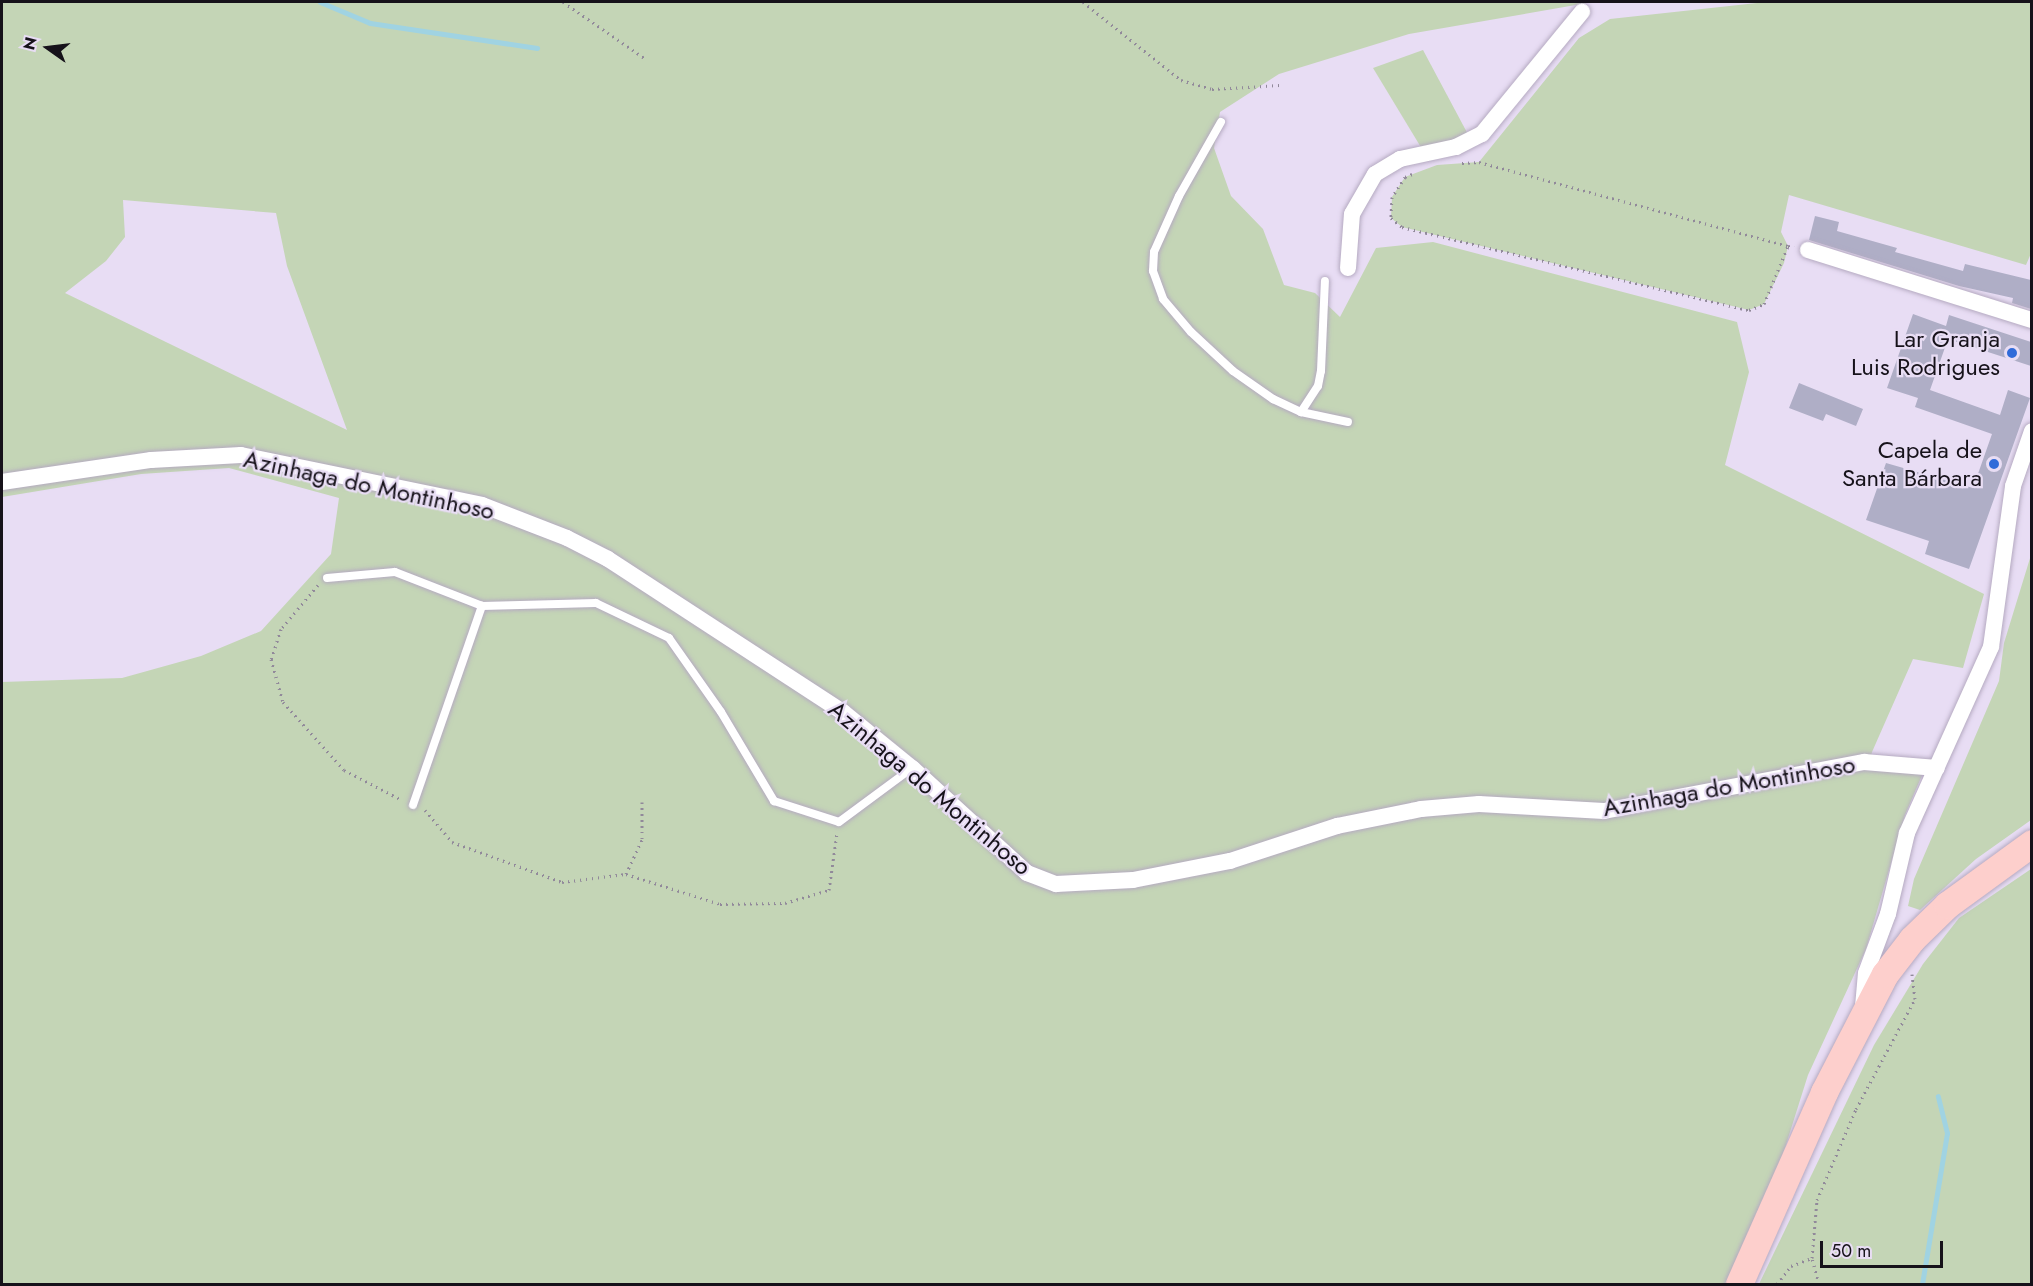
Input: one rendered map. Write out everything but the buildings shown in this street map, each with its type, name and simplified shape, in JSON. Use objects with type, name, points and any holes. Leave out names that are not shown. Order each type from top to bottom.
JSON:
[{"type":"main road","points":[[1739,1284],[1862,1012],[1897,957],[1965,889],[2031,843]]},
{"type":"street","points":[[1348,268],[1352,214],[1376,174],[1400,159],[1456,147],[1482,134],[1582,12]]},
{"type":"street","points":[[1808,250],[2031,320]]},
{"type":"street","points":[[1862,1012],[1866,973],[1888,914],[1906,833],[1991,647],[2013,486],[2031,431]]},
{"type":"street","name":"Azinhaga do Montinhoso","points":[[2,482],[152,460],[241,455],[482,505],[567,538],[608,559],[843,712],[912,768],[1027,873],[1056,884],[1133,880],[1230,861],[1337,825],[1421,809],[1479,804],[1604,811],[1864,762],[1937,768]]},
{"type":"lane","points":[[1221,122],[1165,225],[1154,252],[1153,271],[1163,298],[1191,332],[1233,371],[1273,399],[1301,412],[1348,422]]},
{"type":"lane","points":[[1301,412],[1314,393],[1321,371],[1325,281]]},
{"type":"lane","points":[[327,578],[395,572],[482,606],[596,603],[669,638],[721,712],[774,801],[839,822],[912,768]]},
{"type":"lane","points":[[413,805],[482,606]]},
{"type":"path","points":[[563,2],[646,59]]},
{"type":"path","points":[[1083,2],[1181,80],[1212,89],[1280,85]]},
{"type":"path","points":[[1458,164],[1479,162],[1808,250]]},
{"type":"path","points":[[1416,173],[1405,177],[1392,197],[1390,218],[1402,227],[1749,310],[1764,304],[1788,246]]},
{"type":"path","points":[[327,578],[307,595],[281,629],[271,659],[283,702],[344,770],[425,810],[452,842],[562,882],[626,874],[720,904],[785,903],[829,890],[839,822]]},
{"type":"path","points":[[626,874],[642,839],[642,802]]},
{"type":"path","points":[[1819,1284],[1812,1258],[1817,1200],[1856,1109],[1915,999],[1913,975],[1897,957]]},
{"type":"path","points":[[1777,1284],[1791,1266],[1812,1258]]},
{"type":"green space","points":[[2,2],[1593,2],[1409,34],[1279,74],[1220,112],[1214,148],[1231,196],[1263,229],[1284,285],[1315,293],[1340,317],[1376,248],[1433,242],[1737,322],[1749,372],[1725,465],[1984,594],[1963,668],[1913,659],[1872,752],[1868,768],[1923,773],[1905,815],[1866,949],[1808,1075],[1765,1211],[1728,1284],[2,1284],[2,682],[122,678],[201,656],[261,631],[331,554],[339,498],[229,468],[141,474],[2,497]],"holes":[[[123,200],[276,213],[287,266],[347,430],[65,293],[106,261],[125,237]]]},
{"type":"green space","points":[[1766,2],[2031,2],[2032,251],[2026,265],[1789,195],[1781,232],[1788,246],[1784,263],[1764,304],[1749,310],[1402,227],[1391,218],[1392,197],[1405,177],[1437,165],[1479,162],[1579,38],[1610,19]]},
{"type":"green space","points":[[1423,50],[1471,140],[1425,154],[1373,68]]},
{"type":"green space","points":[[2031,555],[2031,820],[1976,859],[1920,910],[1908,906],[1914,879],[1999,681],[2004,643]]},
{"type":"green space","points":[[2031,869],[2031,1284],[1759,1284],[1874,1045],[1923,964],[1959,918]]},
{"type":"waterway","points":[[320,2],[370,23],[537,48]]},
{"type":"waterway","points":[[1922,1284],[1947,1133],[1938,1096]]},
{"type":"place","name":"Lar Granja Luis Rodrigues","points":[[2012,353]]},
{"type":"place","name":"Capela de Santa Bárbara","points":[[1994,464]]}]
